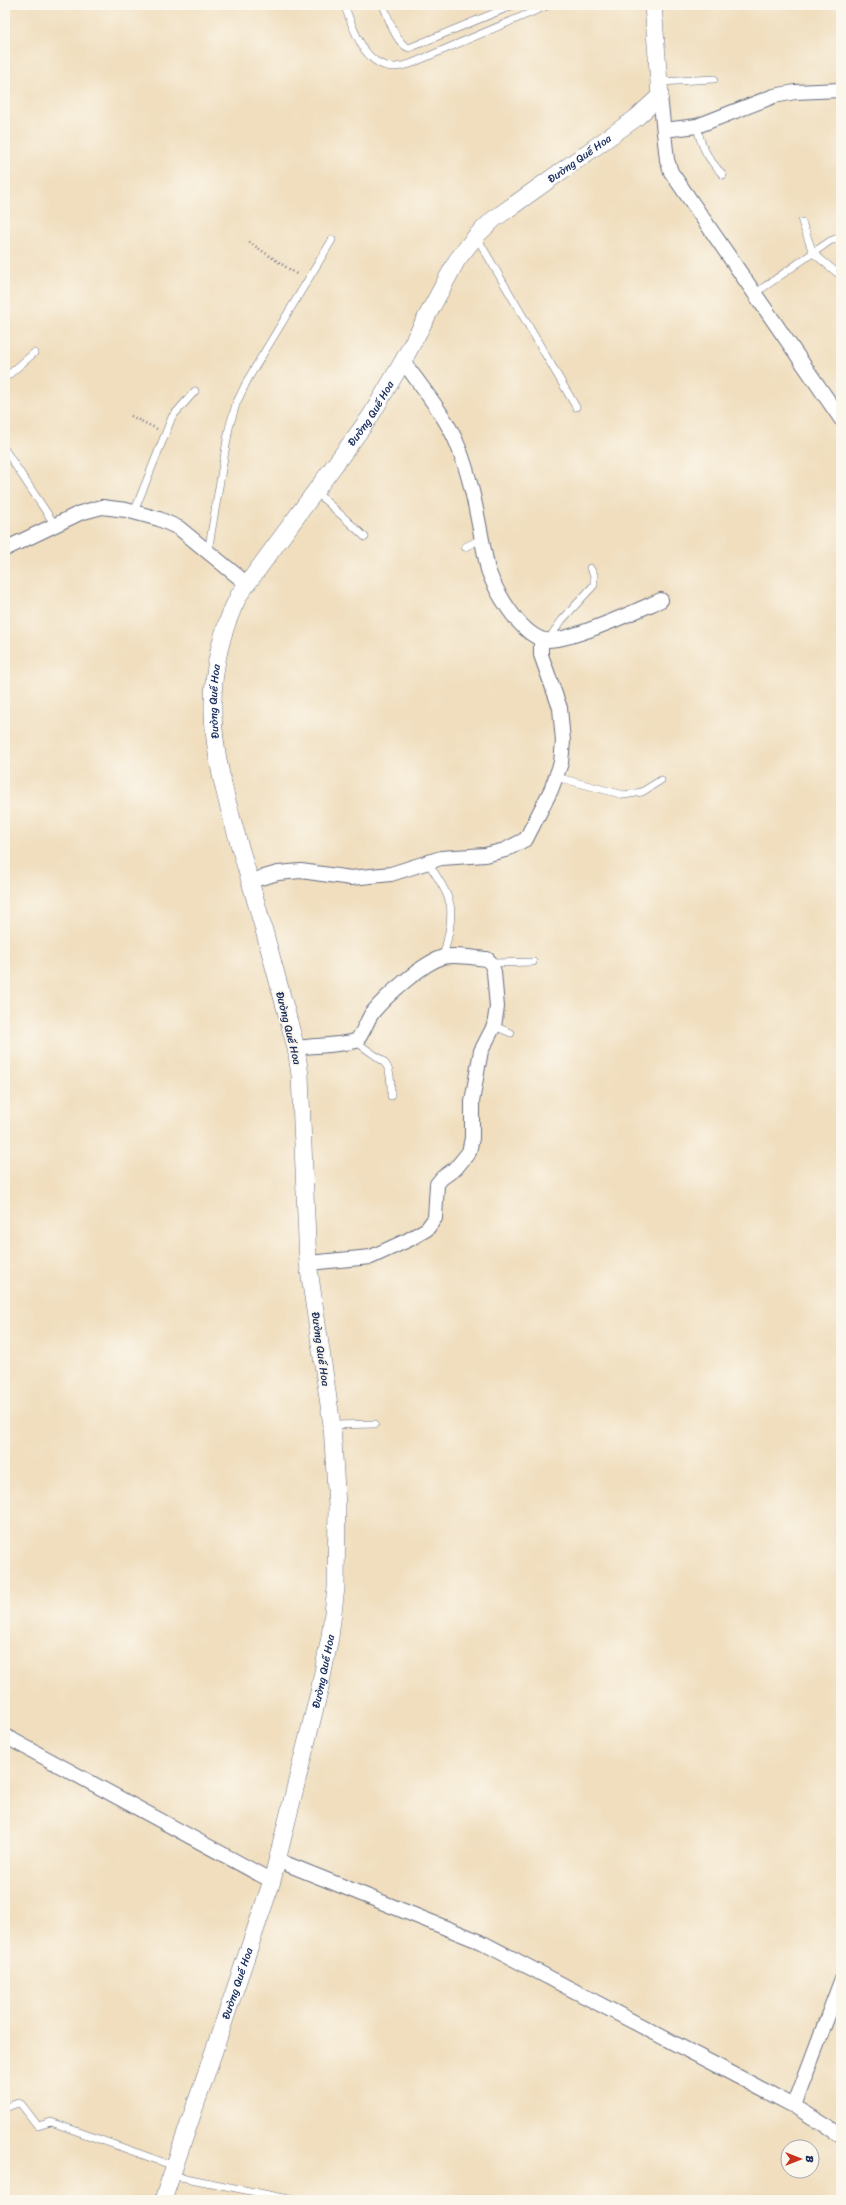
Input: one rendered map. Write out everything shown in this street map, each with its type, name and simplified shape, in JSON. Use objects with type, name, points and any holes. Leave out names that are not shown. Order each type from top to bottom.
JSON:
[{"type":"street","points":[[653,5],[659,89],[667,160],[671,172],[754,294],[807,367],[841,419]]},
{"type":"street","name":"Đường Quế Hoa","points":[[163,2200],[272,1881],[319,1692],[333,1616],[336,1588],[337,1506],[332,1426],[308,1263],[300,1075],[296,1048],[250,881],[232,822],[217,760],[212,725],[214,684],[226,622],[239,595],[370,417],[403,361],[456,260],[476,236],[494,219],[636,118],[659,89]]},
{"type":"street","points":[[664,130],[697,126],[774,96],[795,92],[841,90]]},
{"type":"street","points":[[403,361],[432,402],[458,444],[468,474],[481,539],[492,582],[511,612],[525,627],[544,640],[557,640],[585,631],[661,600]]},
{"type":"street","points":[[5,550],[80,513],[102,507],[134,512],[159,519],[179,528],[247,584]]},
{"type":"street","points":[[250,881],[278,873],[302,871],[351,878],[375,877],[391,874],[441,858],[485,855],[505,850],[526,839],[556,777],[561,763],[563,741],[560,708],[541,656],[544,640]]},
{"type":"street","points":[[296,1048],[319,1045],[340,1045],[356,1041],[372,1014],[382,1001],[397,988],[443,957],[453,956],[487,959],[491,963],[494,972],[496,1007],[494,1026],[481,1051],[472,1102],[472,1138],[469,1152],[456,1168],[442,1178],[437,1184],[435,1218],[427,1228],[408,1240],[371,1257],[308,1263]]},
{"type":"street","points":[[5,1736],[272,1881]]},
{"type":"street","points":[[277,1860],[481,1942],[794,2106],[841,2135]]},
{"type":"street","points":[[794,2106],[841,1981]]},
{"type":"lane","points":[[344,5],[364,51],[381,64],[395,67],[410,64],[549,5]]},
{"type":"lane","points":[[383,5],[403,46],[409,48],[513,5]]},
{"type":"lane","points":[[659,89],[714,79]]},
{"type":"lane","points":[[697,126],[700,143],[706,156],[722,175]]},
{"type":"lane","points":[[802,222],[813,253],[841,276]]},
{"type":"lane","points":[[476,236],[576,407]]},
{"type":"lane","points":[[754,294],[830,241],[841,237]]},
{"type":"lane","points":[[208,552],[229,428],[236,404],[248,379],[332,240]]},
{"type":"lane","points":[[5,378],[34,352]]},
{"type":"lane","points":[[134,512],[164,432],[172,417],[195,391]]},
{"type":"lane","points":[[5,450],[55,526]]},
{"type":"lane","points":[[315,491],[365,537]]},
{"type":"lane","points":[[464,547],[481,539]]},
{"type":"lane","points":[[544,640],[594,585],[594,576],[590,568]]},
{"type":"lane","points":[[556,777],[624,795],[642,792],[661,780]]},
{"type":"lane","points":[[428,862],[445,890],[450,905],[449,928],[443,957]]},
{"type":"lane","points":[[491,963],[533,962]]},
{"type":"lane","points":[[494,1026],[511,1033]]},
{"type":"lane","points":[[356,1041],[386,1063],[392,1076],[391,1096]]},
{"type":"lane","points":[[332,1426],[375,1424]]},
{"type":"lane","points":[[5,2108],[18,2102],[38,2126],[51,2122],[173,2171],[294,2200]]},
{"type":"path","points":[[249,242],[307,281]]},
{"type":"path","points":[[131,416],[164,432]]}]
